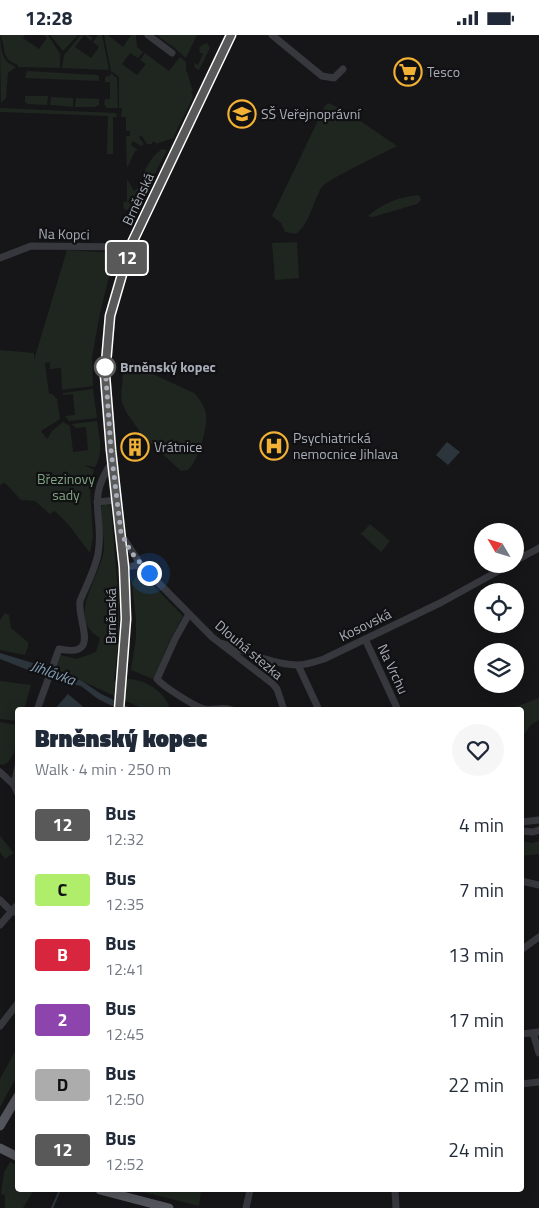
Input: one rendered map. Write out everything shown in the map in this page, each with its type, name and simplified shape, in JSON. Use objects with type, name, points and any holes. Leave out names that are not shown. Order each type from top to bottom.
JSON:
[{"type":"main road","name":"Brněnská","points":[[119,707],[126,619],[124,567],[112,462],[105,364],[110,316],[130,247],[230,35]]},
{"type":"main road","points":[[0,1126],[15,1101]]},
{"type":"main road","points":[[0,1148],[15,1156]]},
{"type":"main road","points":[[108,1192],[169,1208]]},
{"type":"street","points":[[148,35],[172,53]]},
{"type":"street","points":[[272,35],[322,76],[334,78],[343,69]]},
{"type":"street","name":"Na Kopci","points":[[0,258],[31,246],[130,247]]},
{"type":"street","points":[[38,707],[59,649],[67,651],[77,650],[84,643],[86,633],[79,608],[98,556],[97,491],[102,477],[112,462]]},
{"type":"street","points":[[96,502],[117,500]]},
{"type":"street","name":"Brněnská","points":[[121,533],[141,565],[189,614]]},
{"type":"street","points":[[524,556],[539,548]]},
{"type":"street","points":[[124,567],[141,565]]},
{"type":"street","name":"Kosovská","points":[[221,643],[274,661],[298,665],[324,659],[442,602],[495,573]]},
{"type":"street","points":[[189,614],[174,639],[158,679],[201,707]]},
{"type":"street","name":"Dlouhá stezka","points":[[189,614],[212,637],[273,684],[278,689],[283,707]]},
{"type":"street","name":"Na Vrchu","points":[[365,639],[397,707]]},
{"type":"street","points":[[298,665],[318,707]]},
{"type":"street","points":[[0,772],[14,785]]},
{"type":"street","points":[[14,785],[15,780]]},
{"type":"street","points":[[524,822],[539,820]]},
{"type":"street","points":[[524,831],[539,830]]},
{"type":"street","points":[[524,882],[539,885]]},
{"type":"street","points":[[0,900],[14,912],[0,925]]},
{"type":"street","points":[[524,948],[539,937]]},
{"type":"street","points":[[0,1026],[3,1016],[15,1006]]},
{"type":"street","points":[[536,1032],[539,1053]]},
{"type":"street","points":[[524,1084],[539,1082]]},
{"type":"street","points":[[246,1208],[250,1192]]},
{"type":"street","points":[[395,1192],[396,1208]]},
{"type":"green space","points":[[0,35],[25,35],[23,38],[39,49],[47,38],[44,35],[48,35],[60,54],[60,68],[18,67],[18,65],[12,63],[6,57]]},
{"type":"green space","points":[[50,35],[78,35],[63,51]]},
{"type":"green space","points":[[81,35],[84,35],[75,47],[91,58],[99,47],[93,42],[98,35],[102,35],[109,70],[62,68],[64,55]]},
{"type":"green space","points":[[84,35],[88,35],[93,38],[91,41]]},
{"type":"green space","points":[[104,35],[108,35],[123,47],[131,35],[136,35],[137,47],[143,52],[138,58],[130,53],[122,64],[137,75],[146,64],[140,60],[145,53],[169,71],[180,57],[186,62],[186,69],[193,91],[191,91],[193,97],[173,138],[156,144],[156,142],[152,142],[152,144],[147,144],[141,135],[139,137],[144,144],[141,146],[133,141],[131,145],[138,150],[135,151],[127,168],[126,136],[130,136],[130,131],[126,131],[126,117],[121,117],[122,108],[119,108],[119,77],[111,71]]},
{"type":"green space","points":[[157,35],[197,35],[186,58]]},
{"type":"green space","points":[[0,39],[5,59],[16,67],[8,73],[6,98],[1,103]]},
{"type":"green space","points":[[207,43],[210,48],[199,70],[195,68],[194,63],[198,65],[203,54],[199,52],[199,48]]},
{"type":"green space","points":[[27,71],[98,75],[99,81],[25,78]]},
{"type":"green space","points":[[111,73],[117,78],[118,108],[107,108],[104,104],[105,99],[110,99],[110,82],[105,82],[105,77],[111,75]]},
{"type":"green space","points":[[25,96],[48,96],[47,105],[28,104],[25,102]]},
{"type":"green space","points":[[51,97],[73,98],[73,107],[50,105]]},
{"type":"green space","points":[[76,98],[99,99],[99,105],[95,107],[75,107]]},
{"type":"green space","points":[[328,103],[346,111],[397,146],[326,183],[322,187],[300,231],[295,234],[285,232],[281,223],[272,216]]},
{"type":"green space","points":[[0,108],[116,113],[117,117],[113,117],[113,154],[107,154],[108,116],[0,112]]},
{"type":"green space","points":[[163,149],[167,150],[147,189],[143,184],[145,170],[155,155]]},
{"type":"green space","points":[[127,179],[134,191],[138,188],[143,200],[136,215],[135,212],[124,209],[123,202],[127,202]]},
{"type":"green space","points":[[419,195],[421,200],[417,204],[373,217],[368,216],[392,201]]},
{"type":"green space","points":[[297,242],[299,278],[275,280],[272,243]]},
{"type":"green space","name":"Březinovy sady","points":[[67,250],[115,253],[100,313],[92,357],[93,386],[62,390],[61,368],[50,369],[50,362],[45,363],[49,394],[52,394],[57,399],[60,419],[41,431],[47,439],[52,431],[63,422],[70,426],[73,452],[88,450],[86,427],[76,428],[72,424],[97,421],[100,445],[98,462],[95,467],[84,465],[94,470],[90,488],[93,537],[90,553],[68,524],[55,511],[50,514],[35,501],[21,500],[5,483],[1,484],[0,487],[0,350],[34,353],[34,360]]},
{"type":"green space","points":[[131,364],[194,393],[203,405],[206,414],[204,435],[199,452],[188,470],[181,471],[143,436],[126,412],[121,396],[123,373]]},
{"type":"green space","points":[[93,389],[97,418],[69,421],[65,416],[75,415],[73,394],[63,395],[63,393]]},
{"type":"green space","points":[[106,503],[111,507],[119,604],[119,635],[114,681],[131,679],[150,685],[161,693],[169,707],[139,707],[55,669],[60,655],[77,659],[96,652],[100,638],[90,630],[85,619],[85,608],[104,548],[101,520],[102,506]]},
{"type":"green space","points":[[370,524],[390,541],[381,552],[361,534]]},
{"type":"green space","points":[[139,575],[144,576],[183,616],[153,679],[131,670],[136,638],[132,583]]},
{"type":"green space","points":[[5,613],[9,615],[11,628],[28,642],[25,655],[0,650],[0,620]]},
{"type":"green space","points":[[0,681],[31,685],[25,707],[15,707],[15,721],[0,719]]},
{"type":"green space","points":[[539,698],[539,720],[531,725],[524,735],[524,707],[515,707]]},
{"type":"green space","points":[[0,722],[15,725],[15,748],[10,759],[2,765],[0,764]]},
{"type":"green space","points":[[0,836],[14,853],[5,859],[0,852]]},
{"type":"green space","points":[[539,841],[539,854],[524,856],[524,842],[533,843]]},
{"type":"green space","points":[[15,1052],[15,1080],[0,1107],[0,1079]]},
{"type":"green space","points":[[10,1162],[15,1164],[15,1192],[33,1192],[23,1208],[5,1208],[5,1195],[1,1194],[4,1172]]},
{"type":"green space","points":[[143,1192],[201,1192],[199,1206]]},
{"type":"water","points":[[447,442],[460,452],[448,465],[436,455]]},
{"type":"water","name":"Jihlávka","points":[[0,653],[46,667],[82,681],[101,694],[129,707],[110,705],[98,699],[81,686],[51,679],[0,659]]},
{"type":"water","points":[[68,694],[83,707],[57,707]]},
{"type":"waterway","points":[[52,1208],[59,1192]]},
{"type":"bus line","name":"12","points":[[119,707],[124,659],[126,600],[105,375],[110,316],[130,247],[231,35]]},
{"type":"place","name":"Tesco","points":[[408,72]]},
{"type":"place","name":"SŠ Veřejnoprávní","points":[[242,114]]},
{"type":"place","name":"Brněnský kopec","points":[[105,367]]},
{"type":"place","name":"Psychiatrická nemocnice Jihlava","points":[[274,446]]},
{"type":"place","name":"Vrátnice","points":[[135,447]]},
{"type":"route","points":[[105,367],[105,364],[111,450],[121,533],[131,552],[149,573]]}]
